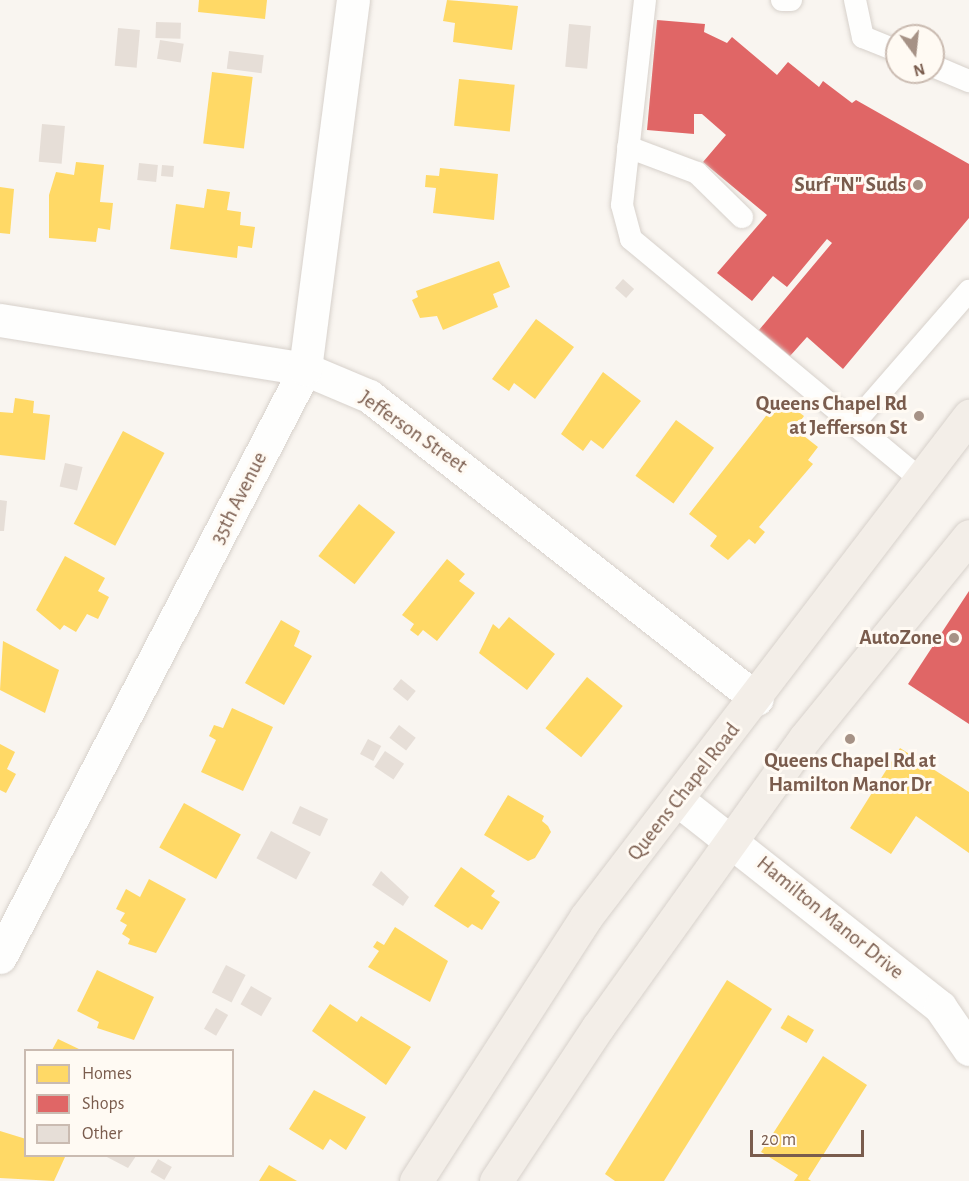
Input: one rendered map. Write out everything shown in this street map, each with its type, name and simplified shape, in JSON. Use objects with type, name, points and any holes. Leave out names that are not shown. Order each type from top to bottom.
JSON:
[{"type":"main road","name":"Queens Chapel Road","points":[[416,1181],[586,917],[757,699],[919,478],[969,416]]},
{"type":"main road","points":[[496,1181],[731,839],[805,738],[969,536]]},
{"type":"street","name":"35th Avenue","points":[[0,957],[305,369],[353,0]]},
{"type":"street","name":"Jefferson Street","points":[[0,320],[305,369],[369,396],[757,699]]},
{"type":"street","name":"Hamilton Manor Drive","points":[[678,800],[731,839],[940,1007],[969,1049]]},
{"type":"lane","points":[[645,0],[622,205],[631,238],[855,422],[919,478]]},
{"type":"lane","points":[[782,0],[791,0]]},
{"type":"lane","points":[[855,0],[862,37],[885,46]]},
{"type":"lane","points":[[945,71],[969,81]]},
{"type":"lane","points":[[628,147],[697,173],[742,217]]},
{"type":"lane","points":[[855,422],[969,291]]},
{"type":"building: Homes","points":[[199,0],[267,0],[265,19],[198,12]]},
{"type":"building: Homes","points":[[447,0],[518,6],[512,50],[453,42],[455,23],[443,21]]},
{"type":"building: Homes","points":[[212,72],[253,77],[244,148],[203,143]]},
{"type":"building: Homes","points":[[459,79],[515,85],[510,132],[454,126]]},
{"type":"building: Homes","points":[[76,162],[104,165],[100,202],[113,203],[110,230],[98,228],[96,242],[49,238],[49,195],[56,172],[74,175]]},
{"type":"building: Homes","points":[[440,168],[498,174],[494,220],[433,213],[436,188],[425,187],[426,175],[439,176]]},
{"type":"building: Homes","points":[[0,187],[14,189],[10,234],[0,233]]},
{"type":"building: Homes","points":[[207,189],[230,192],[227,210],[241,212],[240,225],[255,227],[252,248],[238,246],[237,258],[170,249],[176,204],[204,208]]},
{"type":"building: Homes","points":[[499,261],[510,287],[493,294],[498,307],[443,330],[437,316],[420,318],[412,300],[418,297],[416,291]]},
{"type":"building: Homes","points":[[536,319],[574,347],[535,399],[514,383],[509,391],[492,379]]},
{"type":"building: Homes","points":[[603,372],[641,401],[603,449],[591,440],[583,451],[561,434]]},
{"type":"building: Homes","points":[[15,398],[34,401],[33,413],[50,415],[45,460],[0,455],[0,412],[13,413]]},
{"type":"building: Homes","points":[[780,398],[804,416],[795,429],[818,447],[808,460],[813,464],[759,527],[765,532],[755,544],[749,539],[728,560],[710,546],[717,536],[689,514]]},
{"type":"building: Homes","points":[[676,420],[714,448],[673,503],[635,476]]},
{"type":"building: Homes","points":[[123,431],[164,453],[115,546],[74,524]]},
{"type":"building: Homes","points":[[359,504],[395,532],[355,584],[318,556]]},
{"type":"building: Homes","points":[[65,556],[105,578],[98,591],[109,597],[98,619],[87,614],[76,632],[64,625],[60,630],[36,610]]},
{"type":"building: Homes","points":[[447,559],[465,574],[459,581],[475,593],[437,641],[423,630],[418,636],[410,630],[414,624],[402,615]]},
{"type":"building: Homes","points":[[509,617],[555,654],[527,690],[479,653],[493,624],[499,629]]},
{"type":"building: Homes","points":[[281,620],[300,631],[294,646],[312,656],[284,705],[245,683]]},
{"type":"building: Homes","points":[[3,641],[59,670],[45,713],[0,690]]},
{"type":"building: Homes","points":[[587,677],[623,706],[581,757],[545,728]]},
{"type":"building: Homes","points":[[232,708],[273,727],[243,791],[201,772],[216,740],[209,736],[214,725],[223,728]]},
{"type":"building: Homes","points":[[0,744],[15,752],[7,769],[16,774],[6,793],[0,790]]},
{"type":"building: Homes","points":[[900,748],[969,792],[969,853],[916,816],[891,854],[850,828]]},
{"type":"building: Homes","points":[[508,795],[544,816],[542,821],[551,832],[535,858],[528,861],[484,835]]},
{"type":"building: Homes","points":[[184,803],[241,835],[216,879],[159,848]]},
{"type":"building: Homes","points":[[461,867],[495,891],[491,896],[500,902],[482,930],[472,924],[468,928],[434,906]]},
{"type":"building: Homes","points":[[149,879],[186,899],[156,953],[128,944],[130,939],[122,934],[127,925],[120,921],[125,913],[116,909],[126,889],[140,897]]},
{"type":"building: Homes","points":[[395,927],[448,961],[430,1002],[368,967],[379,951],[373,947],[377,941],[384,945]]},
{"type":"building: Homes","points":[[97,970],[154,997],[134,1040],[97,1028],[99,1022],[77,1011]]},
{"type":"building: Homes","points":[[727,980],[772,1009],[664,1181],[615,1181],[605,1174]]},
{"type":"building: Homes","points":[[330,1004],[357,1022],[361,1016],[411,1047],[386,1085],[312,1031]]},
{"type":"building: Homes","points":[[788,1015],[814,1030],[806,1043],[781,1028]]},
{"type":"building: Homes","points":[[58,1039],[79,1049],[53,1049]]},
{"type":"building: Homes","points":[[823,1056],[867,1085],[808,1179],[811,1181],[794,1181],[798,1175],[761,1152]]},
{"type":"building: Homes","points":[[314,1090],[366,1117],[346,1150],[330,1139],[323,1150],[289,1129]]},
{"type":"building: Homes","points":[[0,1131],[24,1138],[24,1157],[65,1157],[54,1181],[0,1178]]},
{"type":"building: Homes","points":[[269,1165],[297,1181],[259,1181]]},
{"type":"building: Shops","points":[[657,20],[705,24],[704,32],[727,43],[732,37],[777,75],[788,62],[819,87],[823,81],[852,103],[856,100],[969,164],[969,218],[843,369],[807,337],[790,356],[759,330],[832,243],[827,239],[787,287],[773,276],[752,301],[717,273],[767,215],[703,162],[726,135],[702,114],[694,114],[694,134],[647,130]]},
{"type":"building: Shops","name":"AutoZone","points":[[969,591],[969,724],[908,684]]},
{"type":"building: Other","points":[[156,22],[181,23],[180,39],[155,38]]},
{"type":"building: Other","points":[[569,24],[591,26],[587,69],[565,67]]},
{"type":"building: Other","points":[[118,28],[140,30],[137,68],[115,66]]},
{"type":"building: Other","points":[[160,40],[184,44],[181,63],[157,59]]},
{"type":"building: Other","points":[[229,51],[264,55],[262,73],[227,69]]},
{"type":"building: Other","points":[[42,124],[65,126],[62,164],[39,162]]},
{"type":"building: Other","points":[[139,163],[158,165],[156,182],[137,180]]},
{"type":"building: Other","points":[[162,165],[174,166],[173,177],[161,176]]},
{"type":"building: Other","points":[[623,279],[634,289],[626,298],[615,288]]},
{"type":"building: Other","points":[[65,463],[83,467],[77,490],[60,486]]},
{"type":"building: Other","points":[[0,500],[7,501],[4,531],[0,531]]},
{"type":"building: Other","points":[[401,679],[416,691],[408,701],[393,689]]},
{"type":"building: Other","points":[[399,725],[416,738],[406,750],[389,738]]},
{"type":"building: Other","points":[[368,739],[381,746],[373,761],[360,754]]},
{"type":"building: Other","points":[[385,751],[404,764],[393,780],[374,767]]},
{"type":"building: Other","points":[[300,806],[328,819],[320,836],[292,823]]},
{"type":"building: Other","points":[[271,831],[311,852],[296,879],[256,858]]},
{"type":"building: Other","points":[[381,871],[409,897],[403,906],[372,885]]},
{"type":"building: Other","points":[[226,965],[246,975],[232,1003],[212,993]]},
{"type":"building: Other","points":[[251,986],[272,998],[261,1016],[240,1004]]},
{"type":"building: Other","points":[[216,1008],[228,1015],[216,1036],[204,1029]]},
{"type":"building: Other","points":[[107,1157],[135,1157],[128,1168]]},
{"type":"building: Other","points":[[158,1159],[172,1167],[164,1180],[150,1172]]},
{"type":"place","name":"Surf \"N\" Suds","points":[[918,185]]},
{"type":"place","name":"Queens Chapel Rd at Jefferson St","points":[[919,416]]},
{"type":"place","name":"AutoZone","points":[[954,638]]},
{"type":"place","name":"Queens Chapel Rd at Hamilton Manor Dr","points":[[850,739]]}]
